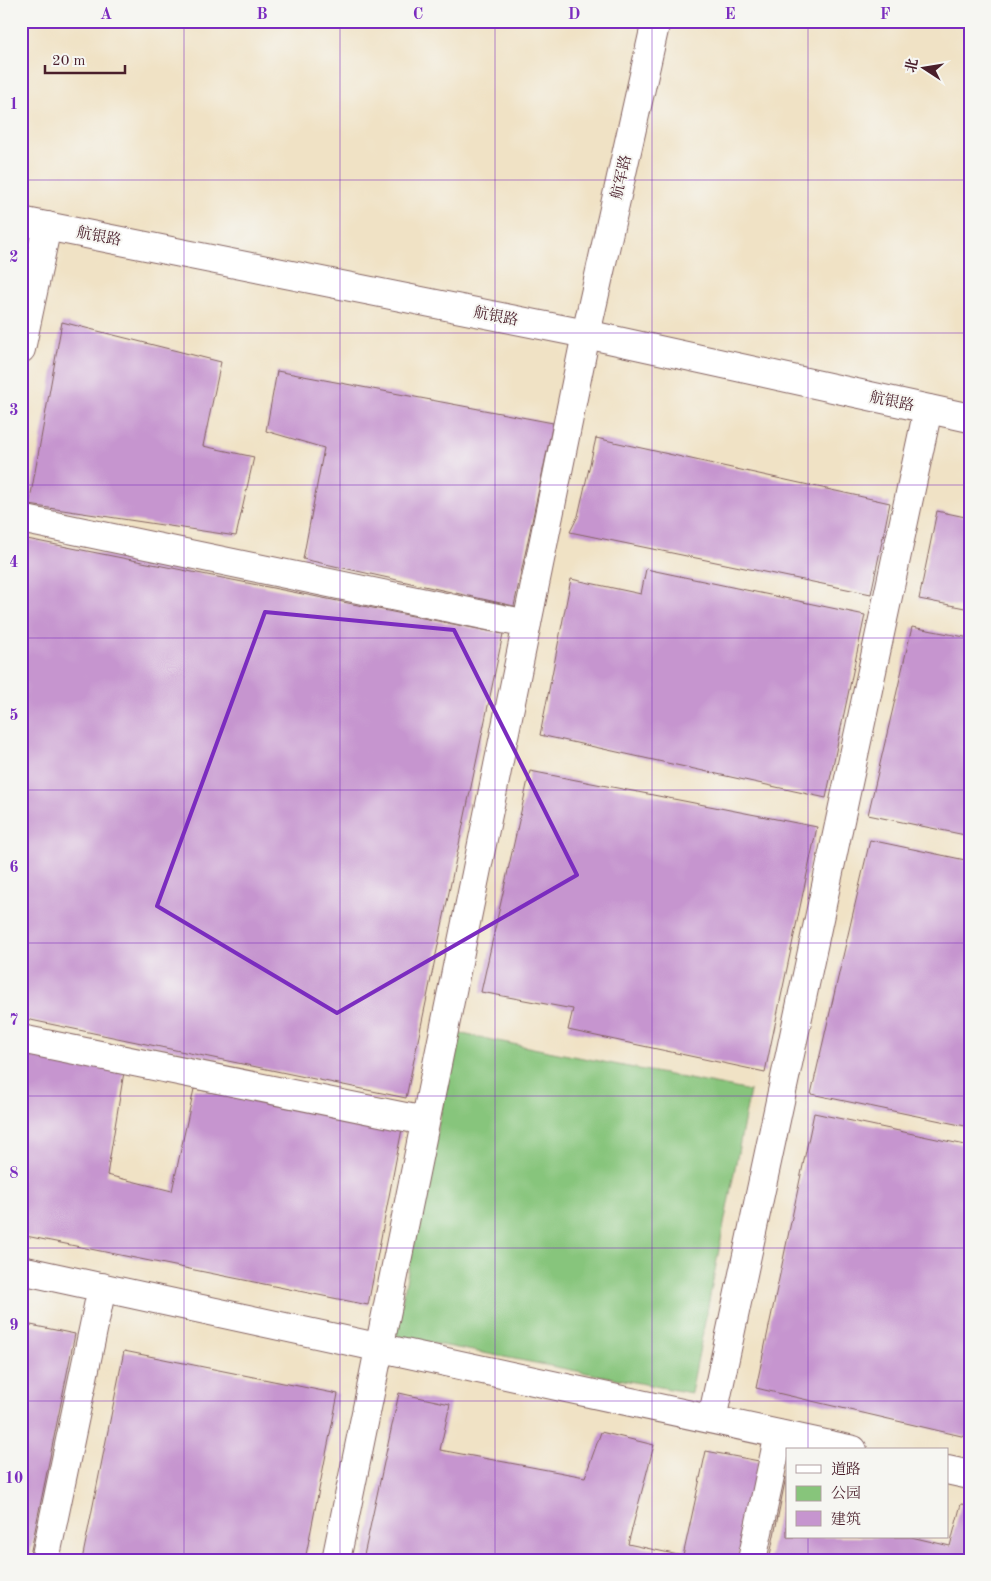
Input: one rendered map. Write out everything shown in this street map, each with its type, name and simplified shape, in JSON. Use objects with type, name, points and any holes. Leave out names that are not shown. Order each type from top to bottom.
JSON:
[{"type":"street","name":"航军路","points":[[336,1560],[586,334],[656,21]]},
{"type":"street","name":"航银路","points":[[34,223],[586,334],[970,418]]},
{"type":"street","points":[[21,349],[34,223]]},
{"type":"street","points":[[712,1419],[928,409]]},
{"type":"street","points":[[21,519],[527,624]]},
{"type":"street","points":[[21,1039],[425,1121]]},
{"type":"street","points":[[21,1270],[844,1448]]},
{"type":"street","points":[[45,1560],[102,1287]]},
{"type":"street","points":[[752,1560],[779,1434]]},
{"type":"street","points":[[948,1470],[970,1475]]},
{"type":"highlighted area","points":[[265,612],[454,630],[577,875],[337,1013],[157,906]]},
{"type":"green space","points":[[457,1033],[750,1091],[691,1393],[395,1336]]},
{"type":"building","points":[[62,322],[221,362],[203,446],[254,457],[236,536],[29,505]]},
{"type":"building","points":[[277,371],[553,423],[514,606],[303,559],[324,448],[266,431]]},
{"type":"building","points":[[596,438],[890,503],[871,594],[570,532],[578,516]]},
{"type":"building","points":[[937,511],[970,518],[970,609],[919,599]]},
{"type":"building","points":[[27,539],[503,634],[406,1098],[21,1018],[21,566]]},
{"type":"building","points":[[646,569],[865,615],[826,798],[540,735],[571,579],[641,594]]},
{"type":"building","points":[[912,627],[970,638],[970,836],[868,815]]},
{"type":"building","points":[[530,771],[817,827],[765,1072],[568,1030],[573,1009],[481,992]]},
{"type":"building","points":[[870,840],[970,861],[970,1127],[811,1094]]},
{"type":"building","points":[[21,1051],[124,1072],[107,1175],[172,1191],[194,1089],[402,1129],[368,1305],[21,1235]]},
{"type":"building","points":[[814,1113],[970,1146],[970,1438],[756,1388]]},
{"type":"building","points":[[21,1323],[75,1334],[29,1560],[21,1560]]},
{"type":"building","points":[[124,1351],[338,1394],[305,1560],[82,1560]]},
{"type":"building","points":[[399,1393],[450,1404],[440,1450],[585,1477],[601,1432],[654,1445],[628,1544],[683,1556],[683,1560],[363,1560]]},
{"type":"building","points":[[706,1451],[759,1461],[738,1560],[697,1560],[683,1556]]},
{"type":"building","points":[[786,1477],[786,1538],[915,1538],[950,1546],[961,1504],[970,1505],[970,1560],[769,1560]]}]
